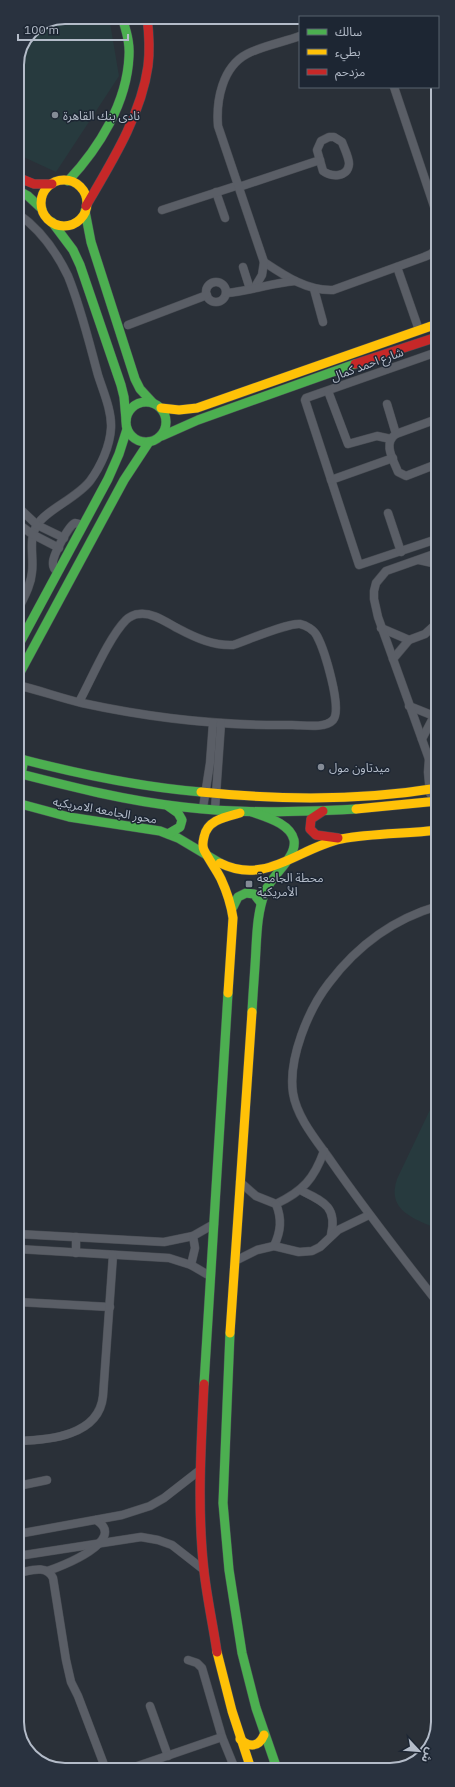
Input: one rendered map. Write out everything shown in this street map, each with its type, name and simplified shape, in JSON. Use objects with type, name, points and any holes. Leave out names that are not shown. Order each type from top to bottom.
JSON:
[{"type":"main road","points":[[68,181],[92,154],[120,97],[126,77],[129,56],[127,35],[124,24]]},
{"type":"main road","points":[[52,222],[62,226],[74,224],[82,216],[107,169],[138,104],[146,80],[149,55],[148,24]]},
{"type":"main road","points":[[24,180],[34,184],[52,184]]},
{"type":"main road","points":[[42,209],[42,198],[47,188],[57,181],[68,181],[78,185],[82,189],[86,200],[91,242],[135,379],[140,389],[152,402],[161,408],[166,416],[167,422],[162,436]]},
{"type":"main road","points":[[24,194],[42,209],[44,214],[52,222],[72,250],[80,265],[124,397],[127,424],[136,439],[149,442],[158,439],[198,420],[331,372],[431,339]]},
{"type":"main road","points":[[161,408],[179,410],[197,408],[431,326]]},
{"type":"main road","points":[[24,635],[119,458],[130,410],[138,404],[147,401],[152,402]]},
{"type":"main road","points":[[24,665],[124,480],[149,442]]},
{"type":"main road","points":[[24,760],[130,784],[254,797],[308,798],[431,789]]},
{"type":"main road","name":"محور الجامعه الامريكيه","points":[[24,775],[73,788],[168,805],[249,812],[324,811],[378,808],[431,802]]},
{"type":"main road","name":"محور الجامعه الامريكيه","points":[[24,805],[59,815],[141,827],[168,834],[227,867],[247,871],[267,868],[287,861],[315,847],[344,839],[431,831]]},
{"type":"main road","points":[[168,805],[178,813],[182,820],[180,827],[168,834]]},
{"type":"main road","points":[[324,811],[311,819],[309,825],[311,831],[316,835],[344,839]]},
{"type":"main road","points":[[249,1763],[240,1739],[218,1656],[204,1570],[200,1470],[210,1276],[233,931],[232,907],[222,880],[203,848],[202,842],[203,835],[209,825],[220,818],[249,812],[280,823],[289,831],[292,837],[293,850],[287,861],[273,876],[261,903],[258,920],[225,1426],[223,1503],[229,1570],[237,1626],[249,1681],[264,1735],[275,1763]]},
{"type":"main road","points":[[232,907],[236,898],[243,893],[252,893],[261,903]]},
{"type":"main road","points":[[240,1739],[246,1744],[254,1745],[261,1742],[264,1735]]},
{"type":"street","points":[[253,288],[262,275],[264,262],[218,126],[216,110],[219,94],[225,78],[234,65],[247,54],[299,36]]},
{"type":"street","points":[[394,88],[431,197]]},
{"type":"street","points":[[334,137],[342,142],[349,164],[343,173],[333,176],[323,171],[320,160],[316,150],[318,145],[324,138],[334,137]]},
{"type":"street","points":[[162,210],[320,160]]},
{"type":"street","points":[[216,192],[225,218]]},
{"type":"street","points":[[24,219],[44,238],[58,256],[68,276],[107,403],[111,425],[109,445],[101,464],[92,479],[79,493],[47,515],[36,525],[32,534],[33,562],[30,582],[24,596]]},
{"type":"street","points":[[264,262],[296,281],[314,289],[333,290],[431,254]]},
{"type":"street","points":[[242,267],[253,288]]},
{"type":"street","points":[[397,267],[419,330]]},
{"type":"street","points":[[226,293],[296,281]]},
{"type":"street","points":[[214,283],[222,284],[226,293],[223,299],[218,302],[211,300],[207,295],[207,289],[214,283]]},
{"type":"street","points":[[314,289],[323,322]]},
{"type":"street","points":[[128,325],[207,295]]},
{"type":"street","name":"شارع احمد كمال","points":[[331,480],[305,399],[431,354]]},
{"type":"street","points":[[328,391],[348,444],[377,436],[394,436],[431,421]]},
{"type":"street","points":[[386,404],[394,436],[389,445],[398,472],[406,476],[431,466]]},
{"type":"street","points":[[393,458],[331,480],[359,565],[431,541]]},
{"type":"street","points":[[24,513],[36,525],[64,538]]},
{"type":"street","points":[[388,513],[401,552]]},
{"type":"street","points":[[57,572],[54,569],[53,561],[64,538],[72,524],[76,523],[83,525]]},
{"type":"street","points":[[24,528],[59,548]]},
{"type":"street","points":[[431,555],[386,571],[376,583],[374,599],[381,628],[429,759],[428,765],[431,779]]},
{"type":"street","points":[[418,559],[431,562]]},
{"type":"street","points":[[24,687],[80,702],[141,714],[217,723],[321,725],[331,722],[334,719],[337,710],[335,696],[317,636],[313,630],[301,624],[296,624],[238,643],[222,645],[188,634],[145,614],[135,614],[125,621],[115,635],[80,702]]},
{"type":"street","points":[[381,628],[409,640]]},
{"type":"street","points":[[393,659],[409,640],[425,634],[431,628]]},
{"type":"street","points":[[409,706],[431,713]]},
{"type":"street","points":[[203,808],[217,723]]},
{"type":"street","points":[[215,809],[217,776],[217,723]]},
{"type":"street","points":[[422,739],[431,724]]},
{"type":"street","points":[[208,775],[217,776]]},
{"type":"street","points":[[431,909],[388,927],[363,946],[334,977],[311,1012],[301,1038],[293,1068],[293,1093],[301,1116],[369,1215],[431,1295]]},
{"type":"street","points":[[276,1204],[300,1190],[311,1178],[324,1151]]},
{"type":"street","points":[[240,1182],[256,1196],[276,1204],[280,1215],[280,1228],[274,1246]]},
{"type":"street","points":[[300,1190],[322,1201],[330,1209],[333,1222],[331,1235]]},
{"type":"street","points":[[235,1261],[257,1250],[274,1246],[299,1252],[312,1251],[320,1247],[331,1235],[369,1215]]},
{"type":"street","points":[[24,1234],[164,1242],[193,1236],[214,1224]]},
{"type":"street","points":[[191,1265],[195,1248],[193,1236]]},
{"type":"street","points":[[76,1237],[76,1253]]},
{"type":"street","points":[[24,1249],[169,1258],[191,1265],[210,1276]]},
{"type":"street","points":[[24,1441],[48,1439],[60,1436],[83,1427],[92,1421],[97,1414],[102,1402],[113,1255]]},
{"type":"street","points":[[24,1302],[110,1307]]},
{"type":"street","points":[[24,1533],[122,1515],[150,1506],[164,1498],[200,1470]]},
{"type":"street","points":[[24,1485],[47,1480]]},
{"type":"street","points":[[47,1571],[62,1567],[76,1560],[98,1544],[103,1538],[104,1531],[102,1524],[96,1520]]},
{"type":"street","points":[[24,1555],[141,1537],[158,1540],[172,1545],[204,1570]]},
{"type":"street","points":[[24,1572],[40,1569],[47,1571],[51,1574],[55,1583],[66,1660],[71,1682],[78,1696],[103,1763]]},
{"type":"street","points":[[188,1660],[197,1663],[202,1668],[222,1737],[233,1763]]},
{"type":"street","points":[[150,1706],[168,1756]]},
{"type":"street","points":[[147,1763],[222,1737]]},
{"type":"green space","name":"نادى بنك القاهرة","points":[[65,24],[110,24],[119,76],[56,172],[24,157],[24,65],[27,49],[36,36],[49,27]]},
{"type":"green space","points":[[431,1108],[431,1226],[412,1217],[399,1206],[396,1199],[395,1190],[397,1179]]},
{"type":"traffic: fast","points":[[68,181],[90,154],[117,108],[127,74],[129,56],[129,46],[124,24]]},
{"type":"traffic: fast","points":[[24,194],[42,209]]},
{"type":"traffic: fast","points":[[85,211],[91,242],[135,379],[140,389],[152,402]]},
{"type":"traffic: fast","points":[[52,222],[73,250],[80,265],[121,385],[124,397],[126,420]]},
{"type":"traffic: fast","points":[[162,436],[198,420],[355,364]]},
{"type":"traffic: fast","points":[[150,402],[157,405],[163,411],[166,422],[165,430],[157,439],[150,442],[142,442],[135,439],[127,430],[126,418],[129,411],[138,403],[150,402]]},
{"type":"traffic: fast","points":[[24,635],[108,479],[119,454],[127,429]]},
{"type":"traffic: fast","points":[[24,665],[124,480],[149,442]]},
{"type":"traffic: fast","points":[[24,760],[109,779],[155,787],[201,792]]},
{"type":"traffic: fast","points":[[24,775],[120,797],[183,807],[248,812],[356,809]]},
{"type":"traffic: fast","points":[[24,805],[69,817],[160,831],[178,838],[220,863]]},
{"type":"traffic: fast","points":[[168,806],[178,813],[182,820],[180,827],[168,834]]},
{"type":"traffic: fast","points":[[252,812],[270,819],[288,829],[294,840],[294,847],[288,860],[268,885],[261,906],[258,920],[252,1012]]},
{"type":"traffic: fast","points":[[233,907],[238,897],[246,893],[254,894],[261,903]]},
{"type":"traffic: fast","points":[[204,1384],[228,993]]},
{"type":"traffic: fast","points":[[230,1333],[223,1503],[229,1570],[242,1653],[256,1708],[275,1763]]},
{"type":"traffic: slow","points":[[64,180],[77,184],[83,190],[87,203],[83,216],[77,222],[64,226],[51,222],[45,216],[41,203],[45,190],[51,184],[64,180]]},
{"type":"traffic: slow","points":[[161,408],[179,410],[197,408],[431,326]]},
{"type":"traffic: slow","points":[[201,792],[260,797],[320,798],[379,795],[431,789]]},
{"type":"traffic: slow","points":[[356,809],[431,802]]},
{"type":"traffic: slow","points":[[228,993],[233,918],[223,884],[204,850],[203,844],[206,831],[213,823],[223,818],[240,813]]},
{"type":"traffic: slow","points":[[220,863],[237,869],[252,870],[267,868],[341,839],[431,831]]},
{"type":"traffic: slow","points":[[230,1333],[252,1012]]},
{"type":"traffic: slow","points":[[217,1652],[232,1711],[249,1763]]},
{"type":"traffic: slow","points":[[240,1739],[247,1744],[254,1745],[257,1744],[264,1735]]},
{"type":"traffic: jam","points":[[86,206],[124,139],[139,103],[149,60],[148,24]]},
{"type":"traffic: jam","points":[[24,180],[34,184],[52,184]]},
{"type":"traffic: jam","points":[[355,364],[431,339]]},
{"type":"traffic: jam","points":[[323,811],[311,819],[310,829],[316,835],[338,838]]},
{"type":"traffic: jam","points":[[204,1384],[200,1478],[202,1548],[205,1581],[217,1652]]},
{"type":"place","name":"نادى بنك القاهرة","points":[[55,115]]},
{"type":"place","name":"ميدتاون مول","points":[[321,767]]},
{"type":"place","name":"محطة الجامعة الأمريكية","points":[[249,884]]}]
